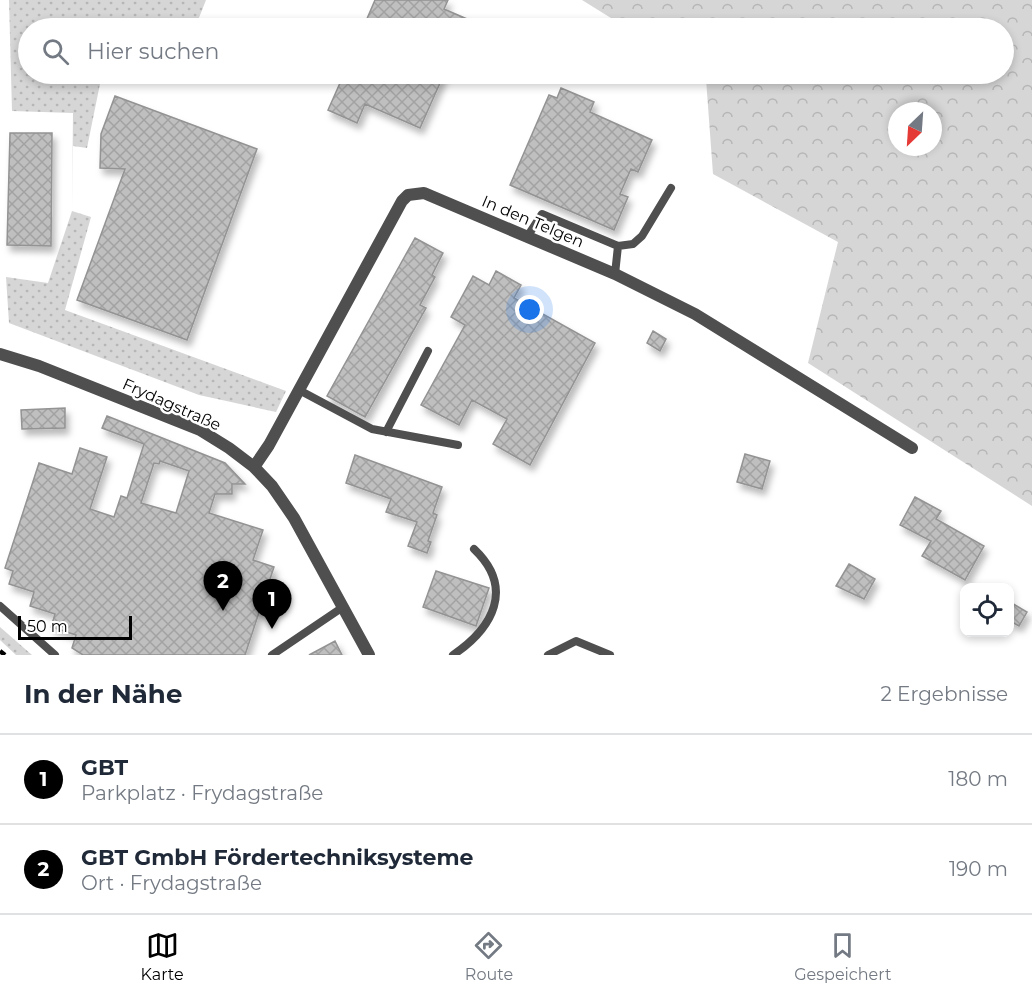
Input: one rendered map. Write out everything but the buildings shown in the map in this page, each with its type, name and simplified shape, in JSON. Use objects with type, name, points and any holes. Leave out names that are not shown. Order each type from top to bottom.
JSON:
[{"type":"street","name":"In den Telgen","points":[[254,467],[408,195],[424,193],[615,274],[695,314],[912,448]]},
{"type":"street","name":"Frydagstraße","points":[[0,354],[39,366],[200,430],[254,467],[272,486],[294,518],[369,655]]},
{"type":"lane","points":[[527,237],[542,214],[618,246],[633,244],[642,236],[671,188]]},
{"type":"lane","points":[[615,274],[618,246]]},
{"type":"lane","points":[[386,432],[428,351]]},
{"type":"lane","points":[[299,390],[358,423],[386,432],[458,445]]},
{"type":"lane","points":[[453,655],[481,632],[489,618],[498,588],[494,574],[486,560],[474,549]]},
{"type":"lane","points":[[0,606],[55,655]]},
{"type":"lane","points":[[272,655],[343,607]]},
{"type":"lane","points":[[549,655],[576,641],[610,655]]},
{"type":"green space","points":[[9,0],[206,0],[199,18],[18,18],[18,84],[100,84],[87,148],[73,146],[72,211],[73,113],[12,111]]},
{"type":"green space","points":[[582,0],[1032,0],[1032,506],[808,363],[838,242],[713,174],[706,84],[1014,84],[1014,18],[611,18]]},
{"type":"green space","points":[[72,211],[91,217],[65,310],[286,391],[276,412],[199,395],[9,323],[6,277],[48,283]]},
{"type":"green space","points":[[0,627],[32,655],[16,655],[0,640]]},
{"type":"railway","points":[[0,651],[5,655]]},
{"type":"place","name":"GBT GmbH Fördertechniksysteme","points":[[223,611]]},
{"type":"place","name":"GBT","points":[[272,629]]}]
